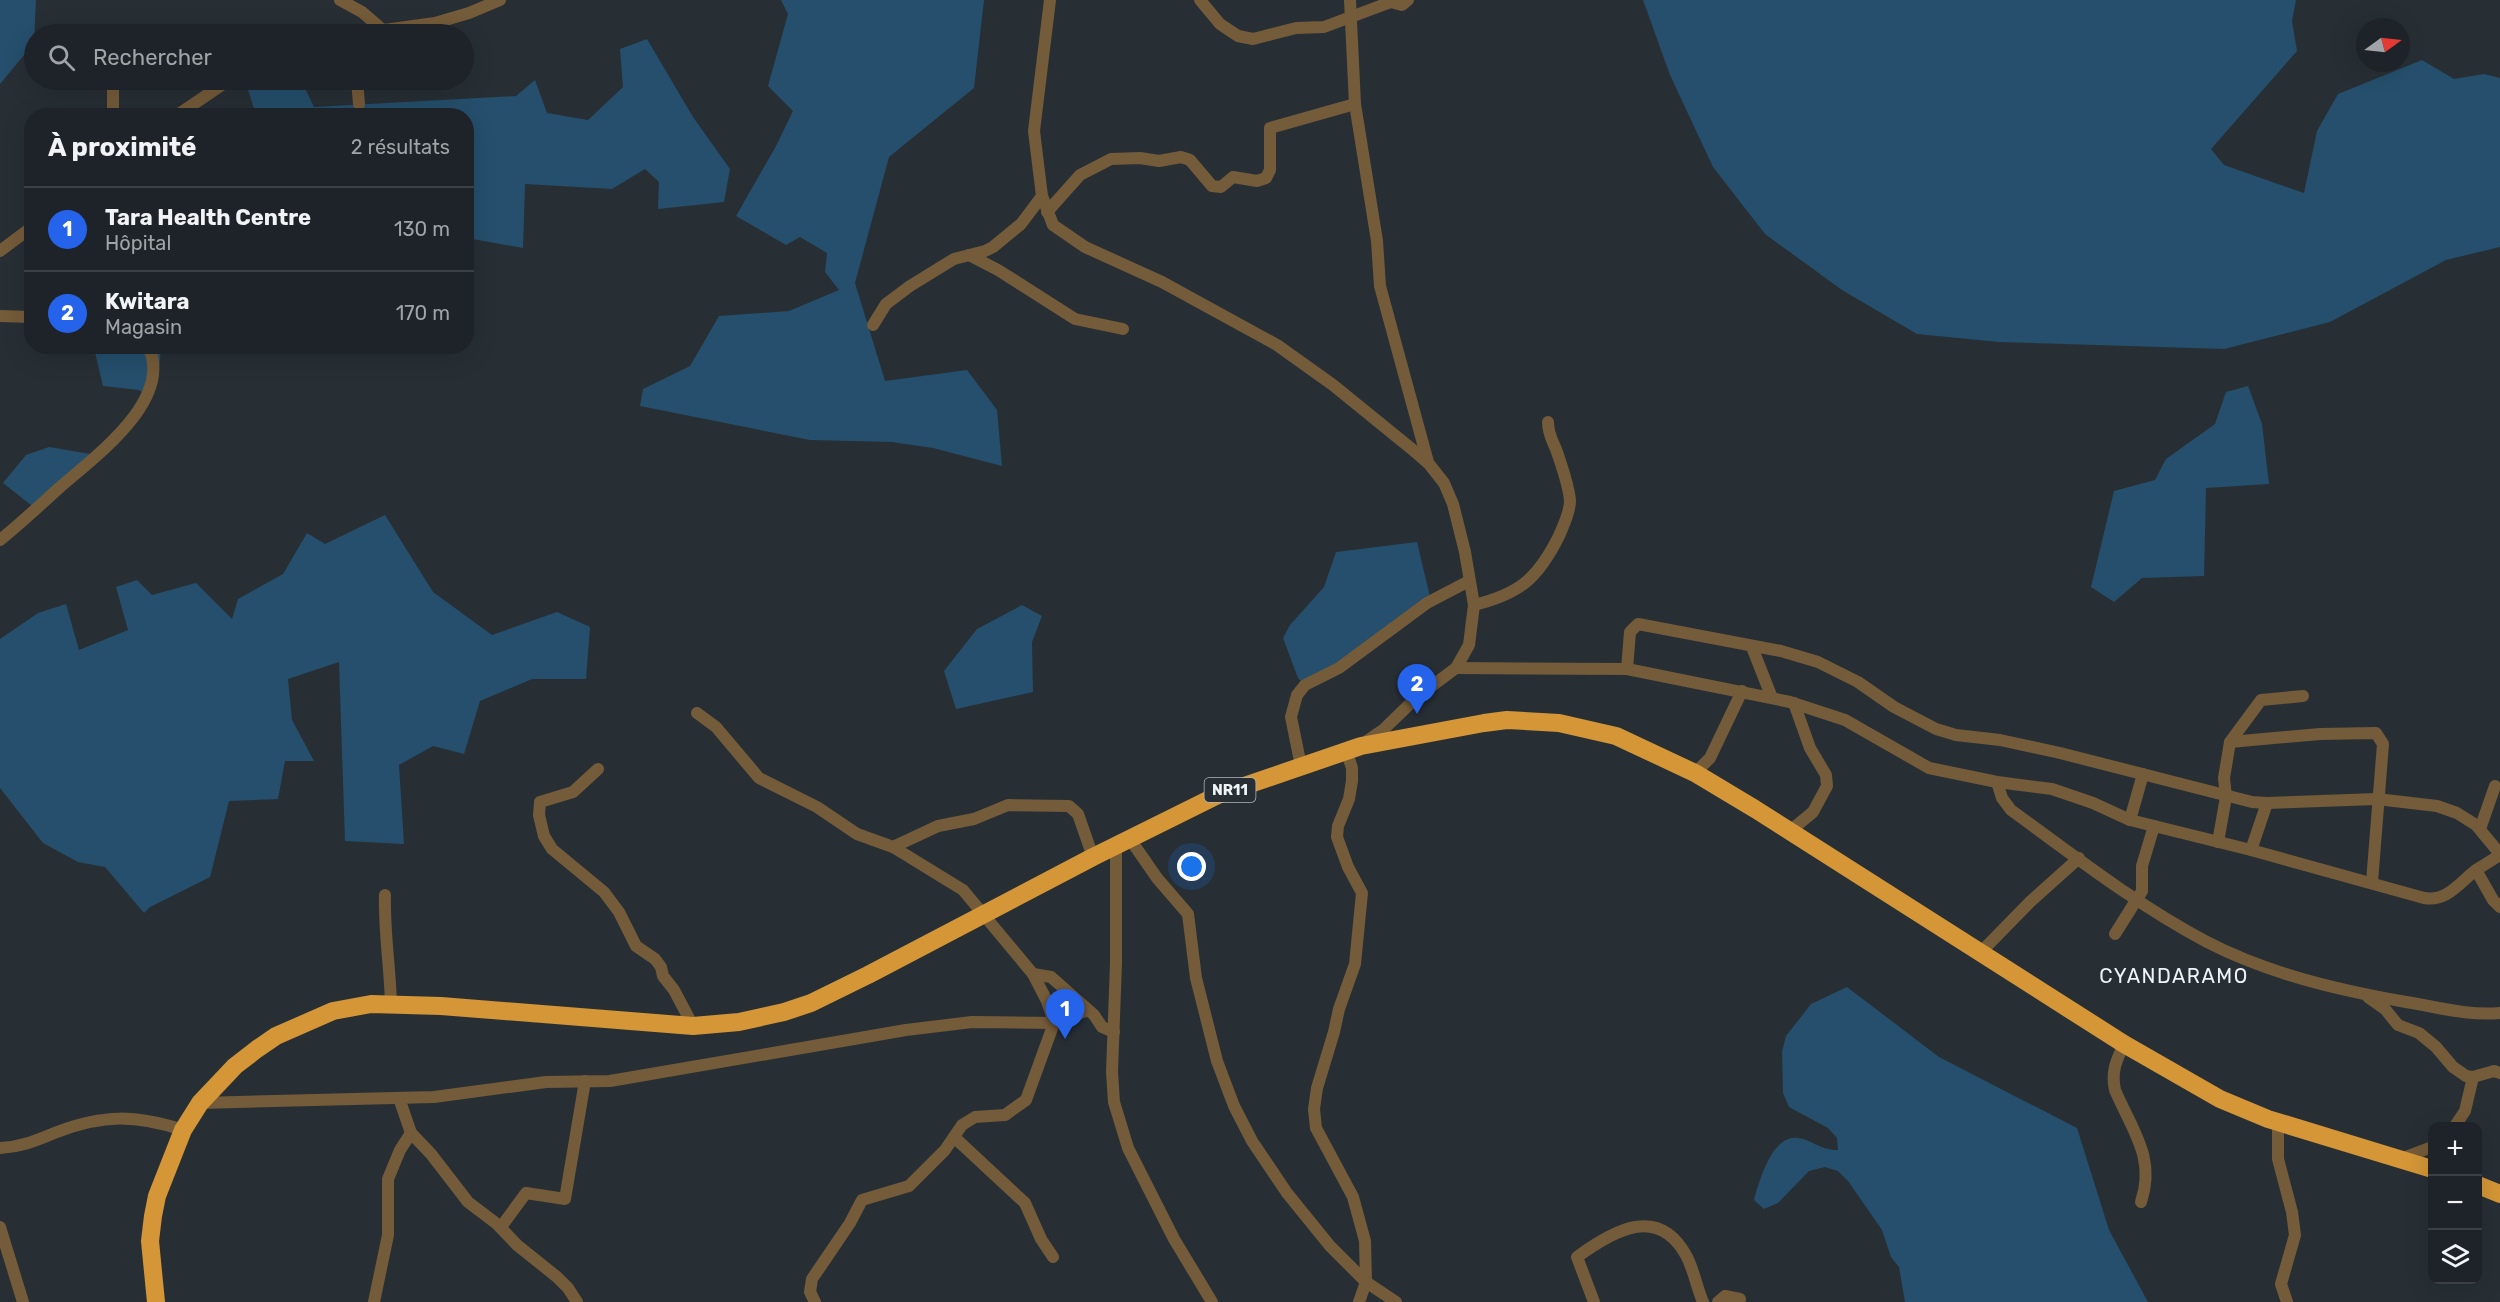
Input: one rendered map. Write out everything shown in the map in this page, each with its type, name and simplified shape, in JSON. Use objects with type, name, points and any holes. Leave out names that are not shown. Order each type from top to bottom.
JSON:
[{"type":"highway","name":"NR11","points":[[156,1302],[150,1241],[153,1216],[157,1196],[183,1130],[200,1103],[235,1066],[276,1036],[333,1011],[391,1004],[479,1007],[693,1026],[739,1022],[784,1012],[811,1003],[1218,795],[1353,748],[1507,720],[1559,723],[1616,736],[1695,773],[1790,831],[1979,954],[2061,1002],[2124,1044],[2220,1099],[2244,1111],[2428,1168]]},
{"type":"highway","points":[[2482,1187],[2500,1194]]},
{"type":"street","points":[[340,0],[362,12],[376,24]]},
{"type":"street","points":[[428,24],[469,13],[500,0]]},
{"type":"street","points":[[1050,0],[1034,131],[1042,196],[1053,225],[1085,247],[1162,282],[1277,345],[1333,385],[1429,464],[1444,483],[1453,504],[1465,552],[1474,605],[1469,645],[1456,668],[1417,696],[1383,730],[1353,748],[1349,799],[1338,826],[1337,837],[1348,867],[1362,893],[1355,964],[1339,1008],[1317,1088],[1314,1109],[1316,1128],[1353,1197],[1365,1241],[1366,1282],[1359,1302]]},
{"type":"street","points":[[1200,0],[1220,24],[1238,36],[1253,39],[1296,28],[1323,27],[1391,2],[1402,5],[1408,0]]},
{"type":"street","points":[[1350,0],[1355,104],[1377,241],[1380,286],[1429,464]]},
{"type":"street","points":[[113,90],[113,108]]},
{"type":"street","points":[[188,108],[215,90]]},
{"type":"street","points":[[358,90],[360,104]]},
{"type":"street","points":[[1047,212],[1080,175],[1111,159],[1140,158],[1159,161],[1181,157],[1190,160],[1212,186],[1221,187],[1233,177],[1257,181],[1266,178],[1270,170],[1270,128],[1355,104]]},
{"type":"street","points":[[873,325],[886,304],[948,262],[993,247],[1022,224],[1042,196]]},
{"type":"street","points":[[0,251],[24,233]]},
{"type":"street","points":[[969,255],[998,270],[1075,319],[1123,329]]},
{"type":"street","points":[[0,316],[24,316]]},
{"type":"street","points":[[0,540],[109,446],[136,414],[149,390],[154,371],[152,354]]},
{"type":"street","points":[[1474,605],[1519,589],[1534,576],[1546,560],[1564,523],[1570,503],[1556,450],[1548,435],[1548,422]]},
{"type":"street","points":[[1301,766],[1291,717],[1292,706],[1305,685],[1338,668],[1427,603],[1469,581]]},
{"type":"street","points":[[1456,668],[1628,669],[1794,703],[1845,720],[1929,768],[1997,782],[2052,789],[2093,803],[2130,820],[2372,882],[2424,898],[2434,899],[2449,893],[2476,870],[2500,855],[2480,829],[2457,813],[2437,806],[2377,799],[2267,803],[2226,797],[2183,783],[2000,740],[1956,735],[1936,729],[1894,707],[1858,682],[1818,662],[1781,651],[1638,624],[1630,632],[1628,669]]},
{"type":"street","points":[[1752,646],[1772,698]]},
{"type":"street","points":[[1695,773],[1710,758],[1742,691]]},
{"type":"street","points":[[2218,842],[2226,797],[2223,790],[2230,742],[2261,700],[2303,696]]},
{"type":"street","points":[[1790,831],[1804,817],[1813,812],[1827,786],[1826,775],[1810,748],[1794,703]]},
{"type":"street","points":[[697,713],[716,727],[759,778],[817,807],[857,834],[893,847],[963,890],[1033,974],[1047,1001],[1054,1023],[1026,1100],[1005,1115],[975,1117],[962,1125],[945,1150],[909,1186],[862,1200],[850,1223],[809,1285],[815,1302]]},
{"type":"street","points":[[2230,742],[2320,734],[2376,733],[2383,744],[2372,882]]},
{"type":"street","points":[[598,769],[573,792],[540,802],[539,815],[543,836],[552,849],[604,892],[619,912],[636,946],[655,959],[661,967],[663,976],[674,990],[693,1026]]},
{"type":"street","points":[[2130,820],[2143,774]]},
{"type":"street","points":[[1997,782],[2002,798],[2011,810],[2136,899],[2208,942],[2313,983],[2466,1014],[2500,1013]]},
{"type":"street","points":[[2480,829],[2495,786]]},
{"type":"street","points":[[2251,850],[2267,803]]},
{"type":"street","points":[[893,847],[938,826],[974,819],[1008,805],[1069,806],[1078,814],[1093,857]]},
{"type":"street","points":[[2115,934],[2142,891],[2142,866],[2154,826]]},
{"type":"street","points":[[1123,843],[1188,914],[1196,978],[1214,1051],[1234,1106],[1252,1141],[1287,1192],[1330,1246],[1366,1282],[1396,1302]]},
{"type":"street","points":[[1123,843],[1112,1072],[1114,1102],[1121,1130],[1174,1239],[1212,1302]]},
{"type":"street","points":[[1979,954],[2031,901],[2079,858]]},
{"type":"street","points":[[2476,870],[2493,900],[2500,907]]},
{"type":"street","points":[[385,895],[384,928],[391,1004]]},
{"type":"street","points":[[1033,974],[1051,977],[1088,1010],[1102,1027],[1114,1032]]},
{"type":"street","points":[[2362,993],[2385,1009],[2397,1025],[2419,1033],[2436,1047],[2453,1067],[2473,1077],[2494,1071],[2500,1073]]},
{"type":"street","points":[[200,1103],[434,1097],[546,1082],[610,1081],[906,1030],[972,1022],[1054,1023],[1088,1010]]},
{"type":"street","points":[[2124,1044],[2113,1070],[2113,1079],[2146,1164],[2147,1185],[2141,1202]]},
{"type":"street","points":[[2458,1122],[2465,1111],[2473,1077]]},
{"type":"street","points":[[501,1227],[526,1193],[565,1199],[585,1081]]},
{"type":"street","points":[[399,1098],[411,1133],[431,1154],[468,1202],[501,1227],[517,1245],[536,1258],[568,1288],[577,1302]]},
{"type":"street","points":[[0,1148],[22,1146],[78,1126],[119,1118],[150,1119],[183,1130]]},
{"type":"street","points":[[2278,1122],[2278,1159],[2292,1212],[2295,1235],[2281,1284],[2287,1302]]},
{"type":"street","points":[[374,1302],[388,1235],[388,1179],[400,1150],[411,1133]]},
{"type":"street","points":[[954,1137],[1025,1203],[1041,1239],[1053,1257]]},
{"type":"street","points":[[2398,1159],[2428,1149]]},
{"type":"street","points":[[1594,1302],[1577,1257],[1618,1231],[1642,1225],[1656,1226],[1674,1240],[1688,1258],[1703,1302]]},
{"type":"street","points":[[0,1227],[23,1302]]},
{"type":"street","points":[[1718,1302],[1725,1296],[1740,1299]]},
{"type":"shaded area","points":[[0,0],[36,0],[35,24],[24,24],[24,55],[0,84]]},
{"type":"shaded area","points":[[781,0],[984,0],[974,88],[889,157],[855,283],[885,381],[967,370],[997,410],[1002,466],[933,448],[892,442],[810,440],[640,406],[643,389],[690,366],[719,316],[789,311],[839,290],[825,272],[827,253],[800,237],[786,245],[736,216],[793,111],[768,86],[788,14]]},
{"type":"shaded area","points":[[1643,0],[2296,0],[2292,21],[2297,51],[2211,149],[2224,165],[2304,193],[2317,131],[2338,94],[2392,72],[2410,72],[2410,65],[2422,60],[2454,79],[2484,74],[2500,78],[2500,247],[2446,260],[2330,322],[2224,349],[1999,342],[1917,334],[1842,290],[1765,234],[1713,167],[1670,75]]},
{"type":"shaded area","points":[[647,39],[693,117],[730,169],[724,202],[658,209],[659,182],[645,169],[612,189],[525,184],[523,248],[474,239],[474,108],[254,108],[248,90],[306,90],[314,107],[516,96],[535,80],[547,113],[588,120],[623,87],[620,49]]},
{"type":"shaded area","points":[[95,354],[160,354],[159,369],[149,397],[139,390],[103,386]]},
{"type":"shaded area","points":[[2248,386],[2262,424],[2269,484],[2206,488],[2204,576],[2142,578],[2114,602],[2091,587],[2114,491],[2155,480],[2166,459],[2215,424],[2226,392]]},
{"type":"shaded area","points":[[49,447],[102,456],[36,509],[3,483],[26,455]]},
{"type":"shaded area","points":[[385,515],[433,592],[492,635],[557,612],[590,627],[586,679],[532,679],[480,701],[464,754],[433,746],[399,765],[404,844],[345,841],[339,662],[288,679],[292,720],[314,761],[285,761],[278,799],[229,801],[210,877],[150,907],[144,913],[105,867],[78,862],[43,843],[0,788],[0,639],[38,613],[66,604],[79,650],[128,630],[116,587],[137,580],[152,595],[196,583],[232,619],[238,599],[283,574],[307,533],[325,544]]},
{"type":"shaded area","points":[[1417,542],[1431,601],[1305,685],[1298,678],[1283,638],[1290,625],[1324,587],[1336,552]]},
{"type":"shaded area","points":[[1022,605],[1042,616],[1032,642],[1033,692],[956,709],[944,671],[977,629]]},
{"type":"shaded area","points":[[1847,987],[1939,1057],[2077,1128],[2109,1230],[2148,1302],[1905,1302],[1899,1267],[1891,1257],[1882,1230],[1848,1181],[1838,1171],[1825,1167],[1809,1171],[1778,1203],[1764,1209],[1754,1200],[1768,1161],[1781,1143],[1798,1138],[1838,1150],[1837,1138],[1828,1128],[1789,1107],[1783,1093],[1782,1052],[1786,1036],[1811,1004]]},
{"type":"place","name":"Kwitara","points":[[1417,714]]},
{"type":"place","name":"Tara Health Centre","points":[[1065,1039]]},
{"type":"district","name":"CYANDARAMO","points":[[2174,976]]}]
